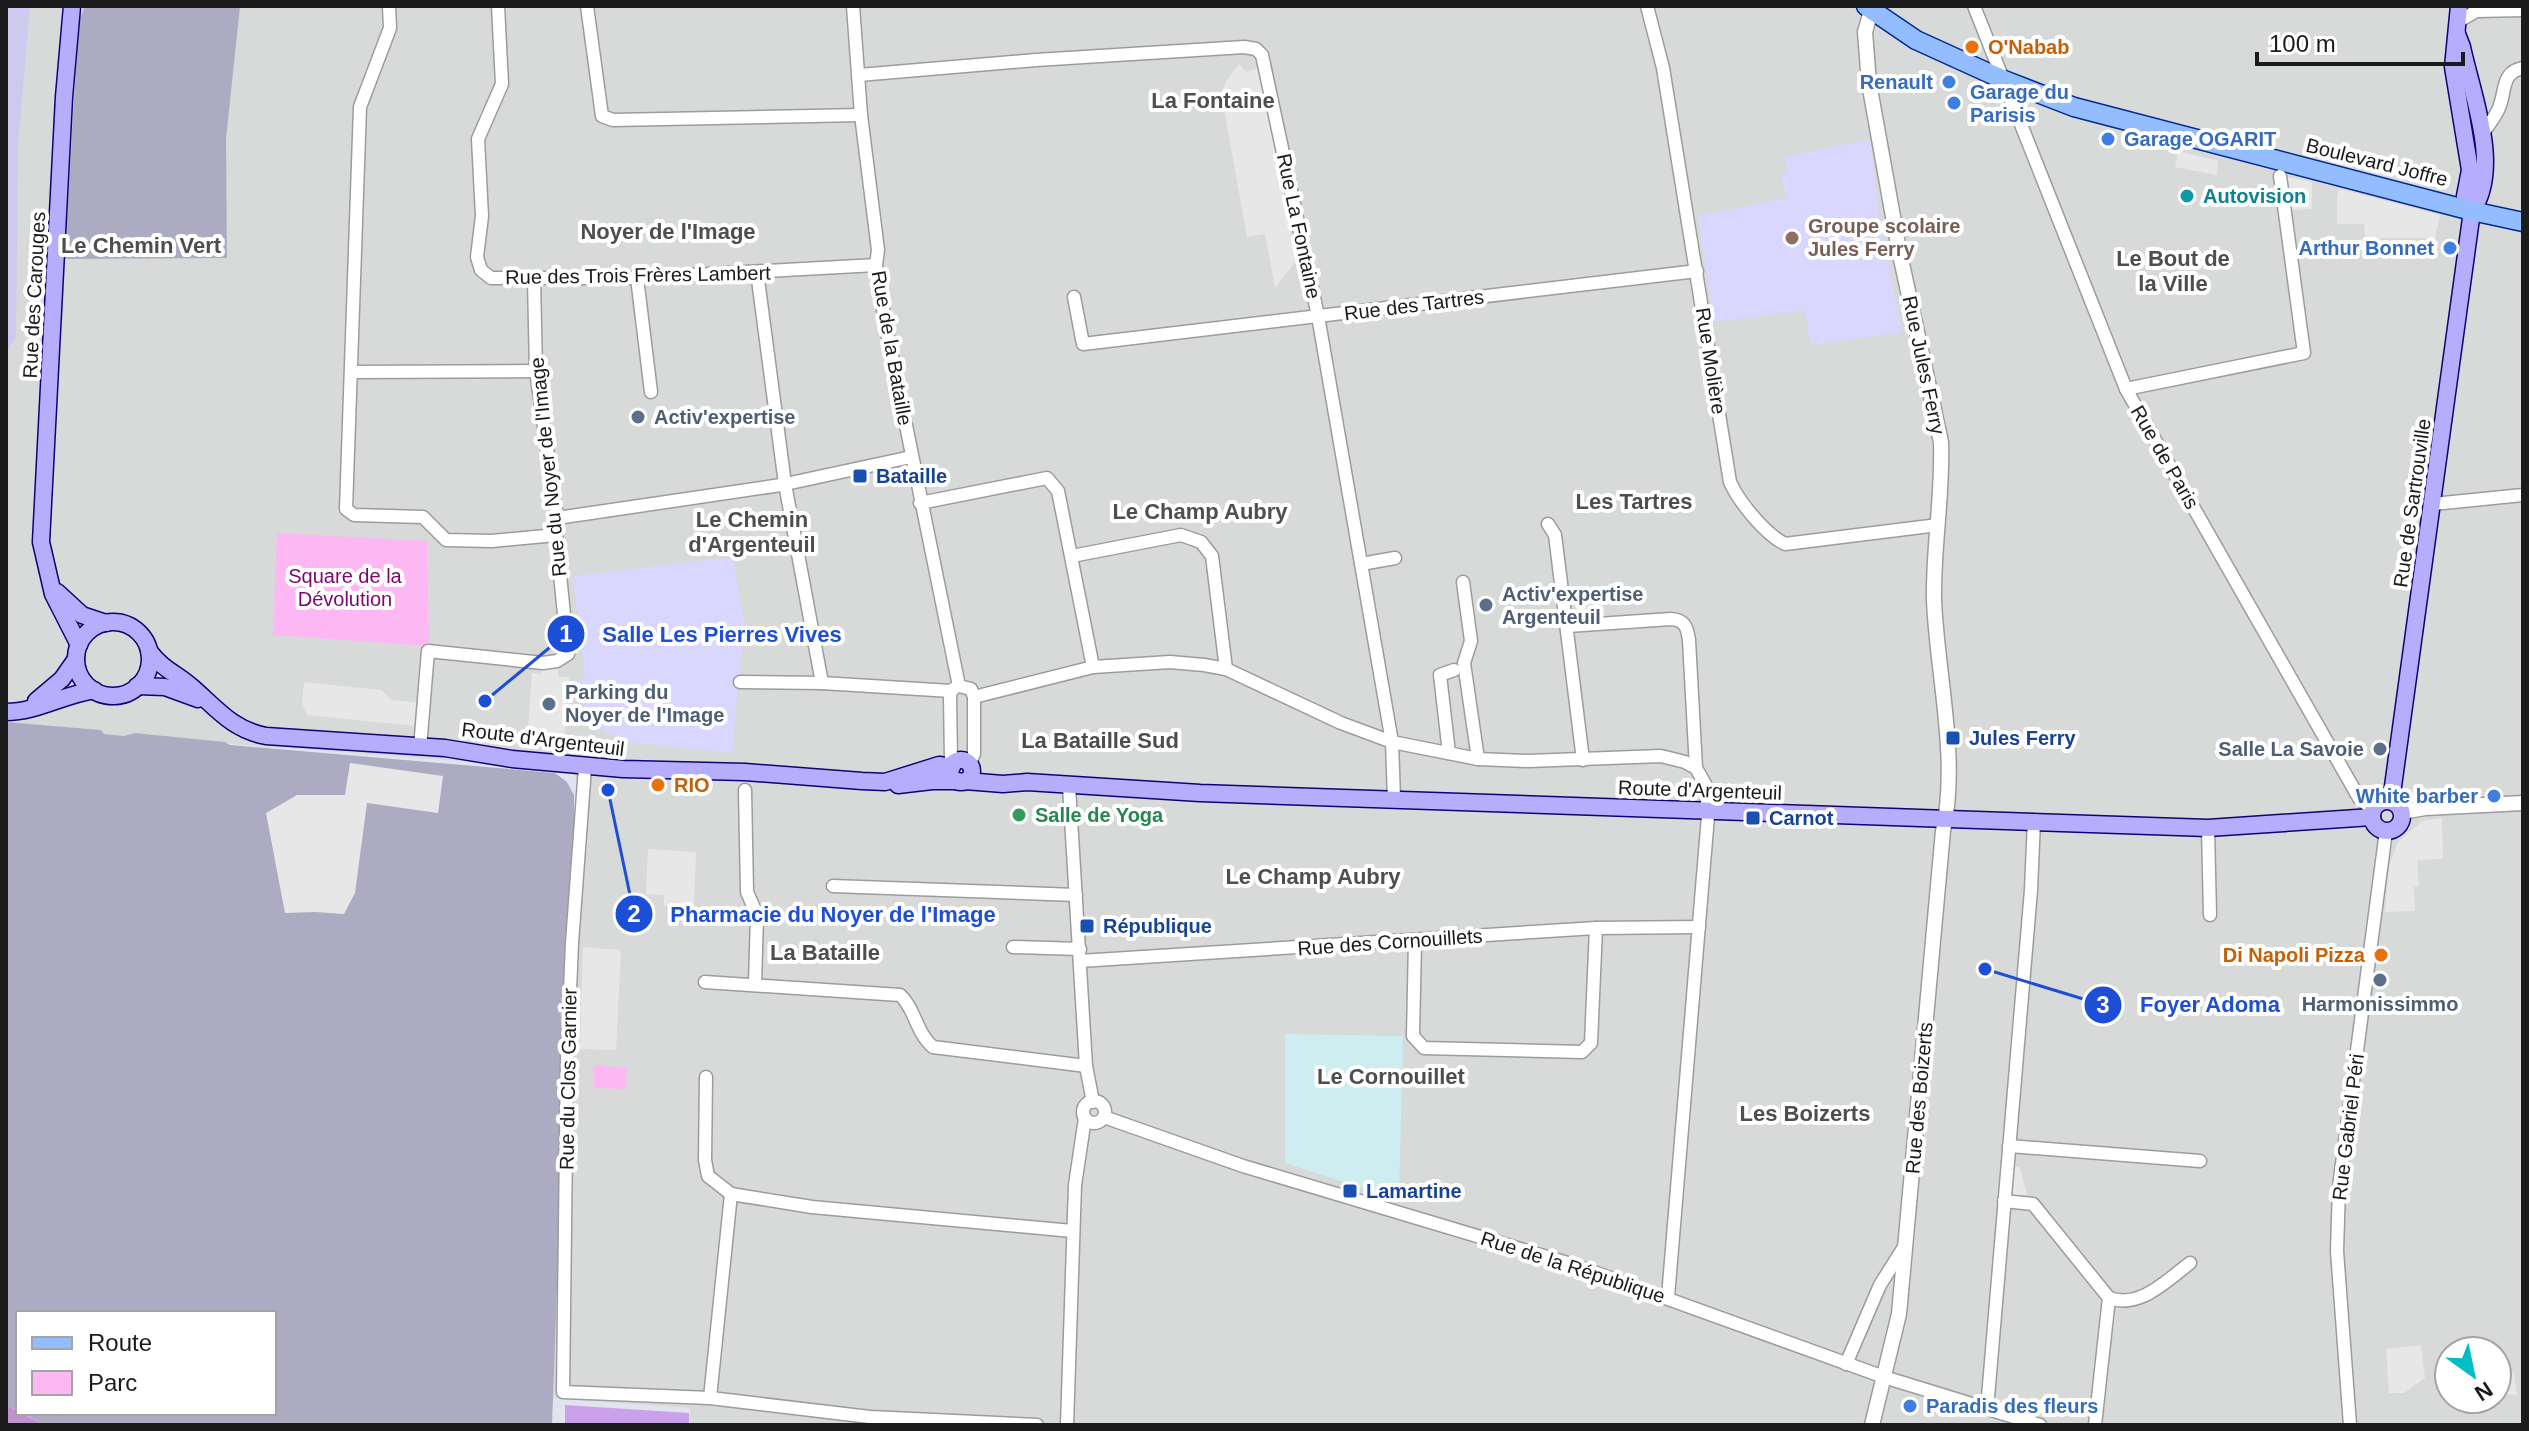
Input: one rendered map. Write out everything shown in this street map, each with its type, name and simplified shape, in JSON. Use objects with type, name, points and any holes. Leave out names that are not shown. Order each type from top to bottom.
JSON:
[{"type":"main road","name":"Rue des Carouges","points":[[72,6],[64,97],[41,542],[55,600],[78,652]]},
{"type":"main road","name":"Boulevard Joffre","points":[[1869,9],[1916,40],[2004,80],[2074,107],[2523,222]]},
{"type":"main road","points":[[2458,21],[2486,159],[2481,198],[2472,211]]},
{"type":"main road","points":[[2458,21],[2453,67],[2470,170],[2465,196],[2472,211]]},
{"type":"main road","name":"Rue de Sartrouville","points":[[2396,806],[2472,211]]},
{"type":"main road","points":[[11,712],[31,710],[71,693],[94,690],[117,696],[137,686],[148,671],[146,642],[134,629],[124,623],[106,623],[82,615],[51,585]]},
{"type":"main road","points":[[11,712],[50,690],[62,679],[95,627],[106,623]]},
{"type":"main road","name":"Route d'Argenteuil","points":[[149,651],[160,666],[193,688],[234,725],[251,733],[289,739],[445,748],[585,767],[745,772],[885,782],[939,765],[1003,784],[1027,782],[1394,799],[2208,828],[2372,814]]},
{"type":"main road","points":[[78,652],[78,672],[94,690]]},
{"type":"main road","name":"Route d'Argenteuil","points":[[137,686],[165,687],[207,702]]},
{"type":"main road","points":[[2381,801],[2396,806],[2399,825],[2386,831],[2378,828],[2372,814],[2381,801]]},
{"type":"street","points":[[389,6],[390,28],[360,107],[346,509],[354,515],[423,517],[446,540],[492,541],[556,535]]},
{"type":"street","name":"Rue des Trois Frères Lambert","points":[[498,6],[502,84],[478,139],[482,216],[477,257],[481,270],[491,278],[637,278],[876,265]]},
{"type":"street","points":[[587,6],[602,116],[613,120],[861,115]]},
{"type":"street","name":"Rue de la Bataille","points":[[853,6],[861,115],[878,250],[876,265],[955,689],[951,760],[962,770]]},
{"type":"street","name":"Rue Molière","points":[[1647,6],[1663,68],[1730,482],[1736,496],[1772,535],[1785,544],[1938,525]]},
{"type":"street","name":"Rue de Paris","points":[[1974,6],[2126,389],[2359,798],[2372,814]]},
{"type":"street","points":[[2458,21],[2476,11],[2493,7],[2523,10]]},
{"type":"street","name":"Rue Jules Ferry","points":[[1869,9],[1865,32],[1869,83],[1899,250],[1940,431],[1942,471],[1934,587],[1946,748],[1946,818]]},
{"type":"street","name":"Rue La Fontaine","points":[[859,75],[1036,60],[1244,47],[1256,49],[1266,63],[1318,316],[1392,742],[1394,799]]},
{"type":"street","points":[[2482,135],[2498,111],[2507,77],[2512,70],[2523,68]]},
{"type":"street","points":[[2126,389],[2304,353],[2280,176]]},
{"type":"street","name":"Rue des Tartres","points":[[1074,297],[1083,344],[1697,271]]},
{"type":"street","points":[[757,272],[785,484],[822,683]]},
{"type":"street","points":[[637,278],[651,392]]},
{"type":"street","name":"Rue du Noyer de l'Image","points":[[420,748],[428,651],[551,662],[568,654],[557,518],[536,371],[534,280]]},
{"type":"street","points":[[351,372],[536,371]]},
{"type":"street","points":[[557,518],[785,484],[911,457]]},
{"type":"street","points":[[920,503],[1047,478],[1058,491],[1093,667]]},
{"type":"street","points":[[2433,504],[2523,495]]},
{"type":"street","points":[[1548,524],[1555,535],[1583,760]]},
{"type":"street","points":[[1072,556],[1181,535],[1201,542],[1212,556],[1226,669]]},
{"type":"street","points":[[1361,564],[1395,558]]},
{"type":"street","points":[[1463,582],[1471,641],[1464,663],[1478,759]]},
{"type":"street","points":[[1568,626],[1680,620],[1685,624],[1689,640],[1696,768],[1706,786],[1708,810],[1668,1297]]},
{"type":"street","points":[[974,697],[1093,667],[1170,662],[1226,669],[1341,723],[1392,742],[1478,759],[1528,761],[1661,756],[1696,768]]},
{"type":"street","points":[[1449,753],[1440,675],[1454,670]]},
{"type":"street","points":[[740,682],[971,689],[974,697],[974,754],[962,770]]},
{"type":"street","name":"Rue du Clos Garnier","points":[[585,767],[567,1062],[563,1392],[710,1398]]},
{"type":"street","points":[[1069,786],[1086,1066],[1093,1102]]},
{"type":"street","points":[[745,790],[747,892],[757,915],[755,984]]},
{"type":"street","points":[[2396,806],[2425,808],[2523,803]]},
{"type":"street","name":"Rue des Boizerts","points":[[1872,1425],[1899,1314],[1946,818]]},
{"type":"street","points":[[1987,1409],[2031,890],[2034,820]]},
{"type":"street","points":[[2208,828],[2210,915]]},
{"type":"street","name":"Rue Gabriel Péri","points":[[2350,1425],[2337,1251],[2339,1187],[2386,831]]},
{"type":"street","points":[[833,886],[1076,895]]},
{"type":"street","name":"Rue des Cornouillets","points":[[1013,947],[1080,955],[1415,941],[1596,928],[1699,927]]},
{"type":"street","points":[[1415,941],[1413,1036],[1424,1048],[1582,1052],[1591,1043],[1596,928]]},
{"type":"street","points":[[705,982],[900,995],[933,1047],[1086,1066]]},
{"type":"street","points":[[706,1077],[705,1160],[708,1176],[731,1194],[812,1207],[1072,1231]]},
{"type":"street","points":[[1085,1118],[1095,1123],[1104,1117],[1102,1105],[1093,1102]]},
{"type":"street","points":[[1067,1425],[1075,1185],[1084,1108],[1093,1102]]},
{"type":"street","name":"Rue de la République","points":[[1104,1117],[1243,1166],[1574,1265],[1846,1364],[2025,1423],[2040,1425]]},
{"type":"street","points":[[2009,1146],[2200,1161]]},
{"type":"street","points":[[731,1194],[710,1398],[870,1417],[1037,1425]]},
{"type":"street","points":[[2004,1201],[2033,1204],[2109,1298],[2122,1303],[2147,1294],[2190,1263]]},
{"type":"street","points":[[1846,1364],[1880,1285],[1906,1244]]},
{"type":"street","points":[[2095,1425],[2109,1298]]},
{"type":"shaded area","points":[[6,6],[2523,6],[2523,1425],[690,1425],[690,1408],[552,1398],[578,903],[578,786],[575,775],[567,769],[231,744],[135,733],[130,737],[104,734],[101,730],[6,722]]},
{"type":"shaded area","points":[[6,6],[30,6],[18,143],[16,338],[8,348]]},
{"type":"shaded area","points":[[85,6],[240,6],[226,139],[227,258],[65,259],[80,19]]},
{"type":"shaded area","points":[[1239,64],[1246,72],[1259,68],[1296,261],[1275,288],[1265,234],[1247,237],[1221,93]]},
{"type":"shaded area","name":"Groupe scolaire Jules Ferry","points":[[1870,139],[1880,222],[1902,332],[1810,345],[1805,310],[1714,322],[1698,216],[1786,198],[1781,173],[1787,172],[1785,157]]},
{"type":"shaded area","points":[[2178,151],[2218,161],[2217,175],[2175,167]]},
{"type":"shaded area","points":[[2284,176],[2312,182],[2312,209],[2292,210],[2287,201]]},
{"type":"shaded area","points":[[2340,189],[2440,215],[2435,238],[2365,238],[2364,224],[2337,224],[2337,195]]},
{"type":"shaded area","points":[[733,557],[744,622],[732,753],[636,743],[605,732],[587,713],[582,700],[578,680],[585,678],[573,576]]},
{"type":"shaded area","name":"Parking du Noyer de l'Image","points":[[542,667],[558,668],[558,676],[569,677],[565,734],[528,731],[532,673],[541,674]]},
{"type":"shaded area","points":[[304,682],[382,690],[391,700],[416,702],[414,726],[307,715],[302,703]]},
{"type":"shaded area","points":[[6,722],[101,730],[104,734],[124,736],[135,733],[230,745],[555,773],[567,782],[574,795],[574,828],[552,1425],[44,1425],[26,1415],[276,1415],[276,1311],[16,1311],[16,1410],[6,1405]]},
{"type":"shaded area","points":[[350,763],[443,776],[438,813],[367,803],[355,893],[344,914],[285,913],[266,813],[297,795],[345,795]]},
{"type":"shaded area","points":[[2442,818],[2443,859],[2417,860],[2419,886],[2414,887],[2415,911],[2385,912],[2389,867],[2398,842],[2422,821]]},
{"type":"shaded area","points":[[648,849],[696,852],[694,906],[664,906],[664,895],[646,894]]},
{"type":"shaded area","points":[[583,947],[621,950],[616,1050],[580,1049]]},
{"type":"shaded area","points":[[1285,1034],[1403,1036],[1399,1200],[1285,1163]]},
{"type":"shaded area","points":[[2010,1167],[2020,1167],[2027,1195],[2013,1195]]},
{"type":"shaded area","points":[[2421,1345],[2425,1378],[2404,1393],[2389,1393],[2386,1349]]},
{"type":"shaded area","points":[[2513,1372],[2514,1372],[2517,1395],[2513,1395]]},
{"type":"shaded area","points":[[6,1405],[16,1410],[16,1415],[25,1415],[44,1425],[6,1425]]},
{"type":"shaded area","points":[[565,1405],[689,1413],[689,1425],[565,1425]]},
{"type":"green space","name":"Square de la Dévolution","points":[[277,533],[427,541],[429,646],[273,635]]},
{"type":"green space","points":[[594,1065],[627,1068],[626,1089],[594,1088]]},
{"type":"place","name":"O'Nabab","points":[[1972,47]]},
{"type":"place","name":"Renault","points":[[1949,82]]},
{"type":"place","name":"Garage du Parisis","points":[[1954,103]]},
{"type":"place","name":"Garage OGARIT","points":[[2108,139]]},
{"type":"place","name":"Autovision","points":[[2187,196]]},
{"type":"place","name":"Groupe scolaire Jules Ferry","points":[[1792,238]]},
{"type":"place","name":"Arthur Bonnet","points":[[2450,248]]},
{"type":"place","name":"Activ'expertise","points":[[638,417]]},
{"type":"place","name":"Bataille","points":[[860,476]]},
{"type":"place","name":"Activ'expertise Argenteuil","points":[[1486,605]]},
{"type":"place","name":"Salle Les Pierres Vives","points":[[485,701]]},
{"type":"place","name":"Parking du Noyer de l'Image","points":[[549,704]]},
{"type":"place","name":"Jules Ferry","points":[[1953,738]]},
{"type":"place","name":"Salle La Savoie","points":[[2380,749]]},
{"type":"place","name":"RIO","points":[[658,785]]},
{"type":"place","name":"Pharmacie du Noyer de l'Image","points":[[608,790]]},
{"type":"place","name":"White barber","points":[[2494,796]]},
{"type":"place","name":"Salle de Yoga","points":[[1019,815]]},
{"type":"place","name":"Carnot","points":[[1753,818]]},
{"type":"place","name":"République","points":[[1087,926]]},
{"type":"place","name":"Di Napoli Pizza","points":[[2381,955]]},
{"type":"place","name":"Foyer Adoma","points":[[1985,969]]},
{"type":"place","name":"Harmonissimmo","points":[[2380,980]]},
{"type":"place","name":"Lamartine","points":[[1350,1191]]},
{"type":"place","name":"Paradis des fleurs","points":[[1910,1406]]},
{"type":"district","name":"La Fontaine","points":[[1213,100]]},
{"type":"district","name":"Noyer de l'Image","points":[[668,231]]},
{"type":"district","name":"Le Chemin Vert","points":[[141,245]]},
{"type":"district","name":"Le Bout de la Ville","points":[[2173,270]]},
{"type":"district","name":"Les Tartres","points":[[1634,501]]},
{"type":"district","name":"Le Champ Aubry","points":[[1200,511]]},
{"type":"district","name":"Le Chemin d'Argenteuil","points":[[752,532]]},
{"type":"district","name":"La Bataille Sud","points":[[1100,740]]},
{"type":"district","name":"Le Champ Aubry","points":[[1313,876]]},
{"type":"district","name":"La Bataille","points":[[825,952]]},
{"type":"district","name":"Le Cornouillet","points":[[1391,1076]]},
{"type":"district","name":"Les Boizerts","points":[[1805,1113]]}]
